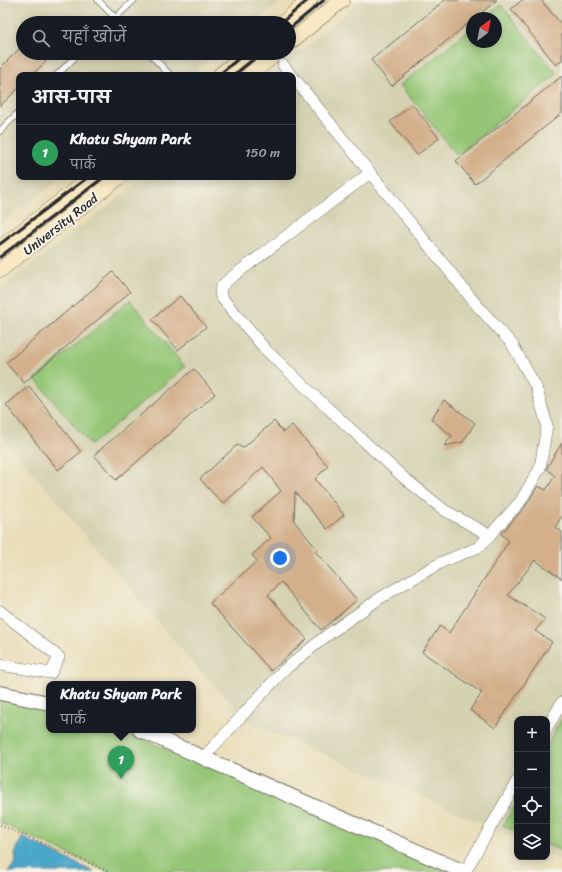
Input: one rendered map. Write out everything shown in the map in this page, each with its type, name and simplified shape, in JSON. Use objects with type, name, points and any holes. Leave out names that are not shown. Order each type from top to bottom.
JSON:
[{"type":"main road","points":[[291,16],[310,0]]},
{"type":"main road","points":[[296,37],[342,0]]},
{"type":"main road","points":[[224,72],[238,60]]},
{"type":"main road","points":[[254,72],[275,60]]},
{"type":"main road","name":"University Road","points":[[0,248],[88,180]]},
{"type":"main road","name":"University Road","points":[[0,270],[115,180]]},
{"type":"street","points":[[280,60],[289,72]]},
{"type":"street","points":[[203,758],[283,671],[326,636],[380,598],[407,582],[442,562],[478,547],[520,502],[540,468],[547,425],[536,388],[512,344],[475,303],[296,81]]},
{"type":"street","points":[[370,172],[228,280],[222,285],[219,291],[221,297],[266,350],[316,398],[403,477],[444,510],[490,535]]},
{"type":"street","points":[[0,611],[59,657],[51,673],[0,665]]},
{"type":"street","points":[[0,693],[46,702]]},
{"type":"street","points":[[550,723],[562,702]]},
{"type":"street","points":[[147,733],[465,872],[514,786]]},
{"type":"lane","points":[[98,0],[113,16]]},
{"type":"lane","points":[[117,16],[134,0]]},
{"type":"lane","points":[[60,72],[72,60]]},
{"type":"lane","points":[[156,60],[167,72]]},
{"type":"lane","points":[[0,131],[16,115]]},
{"type":"path","points":[[0,825],[110,872]]},
{"type":"shaded area","points":[[0,0],[283,0],[264,16],[16,16],[16,60],[209,60],[195,72],[16,72],[16,180],[58,180],[0,224]]},
{"type":"shaded area","points":[[362,0],[562,0],[562,861],[550,855],[550,716],[514,716],[514,839],[419,795],[252,724],[204,676],[0,434],[0,288],[142,180],[296,180],[296,72],[275,72],[289,60],[296,60],[296,54]]},
{"type":"green space","points":[[501,5],[557,74],[457,155],[400,85],[466,33],[466,48],[502,48],[502,12],[492,12]]},
{"type":"green space","points":[[130,300],[185,367],[91,445],[35,379]]},
{"type":"green space","points":[[0,697],[46,707],[46,733],[126,733],[202,763],[455,872],[108,872],[0,823]]},
{"type":"green space","points":[[562,718],[562,851],[550,846],[550,740]]},
{"type":"green space","points":[[514,806],[514,831],[503,826]]},
{"type":"water","points":[[22,837],[94,872],[8,872],[16,862],[15,854]]},
{"type":"building","points":[[445,0],[497,0],[482,12],[466,12],[466,25],[392,86],[371,60]]},
{"type":"building","points":[[522,0],[541,0],[562,25],[562,60],[556,65],[511,9]]},
{"type":"building","points":[[16,52],[16,60],[47,60],[35,72],[16,72],[16,91],[0,106],[0,68]]},
{"type":"building","points":[[562,76],[562,113],[475,184],[456,161]]},
{"type":"building","points":[[412,104],[439,138],[417,155],[390,122]]},
{"type":"building","points":[[113,272],[130,292],[24,383],[6,363]]},
{"type":"building","points":[[180,296],[206,327],[178,350],[152,319]]},
{"type":"building","points":[[194,369],[215,394],[116,480],[94,455]]},
{"type":"building","points":[[29,386],[81,452],[58,470],[6,405]]},
{"type":"building","points":[[444,400],[475,423],[463,442],[444,446],[452,436],[431,419]]},
{"type":"building","points":[[274,421],[283,432],[292,425],[328,466],[315,479],[344,515],[327,529],[295,492],[294,521],[317,549],[315,551],[357,600],[321,630],[281,582],[268,595],[307,639],[271,671],[210,603],[257,561],[252,555],[271,538],[252,517],[281,491],[263,467],[223,504],[200,479],[237,445],[243,448]]},
{"type":"building","points":[[562,443],[562,516],[555,527],[562,532],[562,579],[535,560],[508,595],[545,619],[535,631],[552,642],[495,728],[470,710],[482,693],[422,652],[440,626],[449,633],[509,541],[501,534],[525,507],[538,486],[546,490],[555,476],[547,469],[547,467]]},
{"type":"railway","points":[[289,16],[308,0]]},
{"type":"railway","points":[[296,23],[324,0]]},
{"type":"railway","points":[[223,72],[237,60]]},
{"type":"railway","points":[[238,72],[252,60]]},
{"type":"railway","points":[[0,244],[84,180]]},
{"type":"railway","points":[[0,257],[100,180]]},
{"type":"place","name":"Khatu Shyam Park","points":[[121,779]]}]
